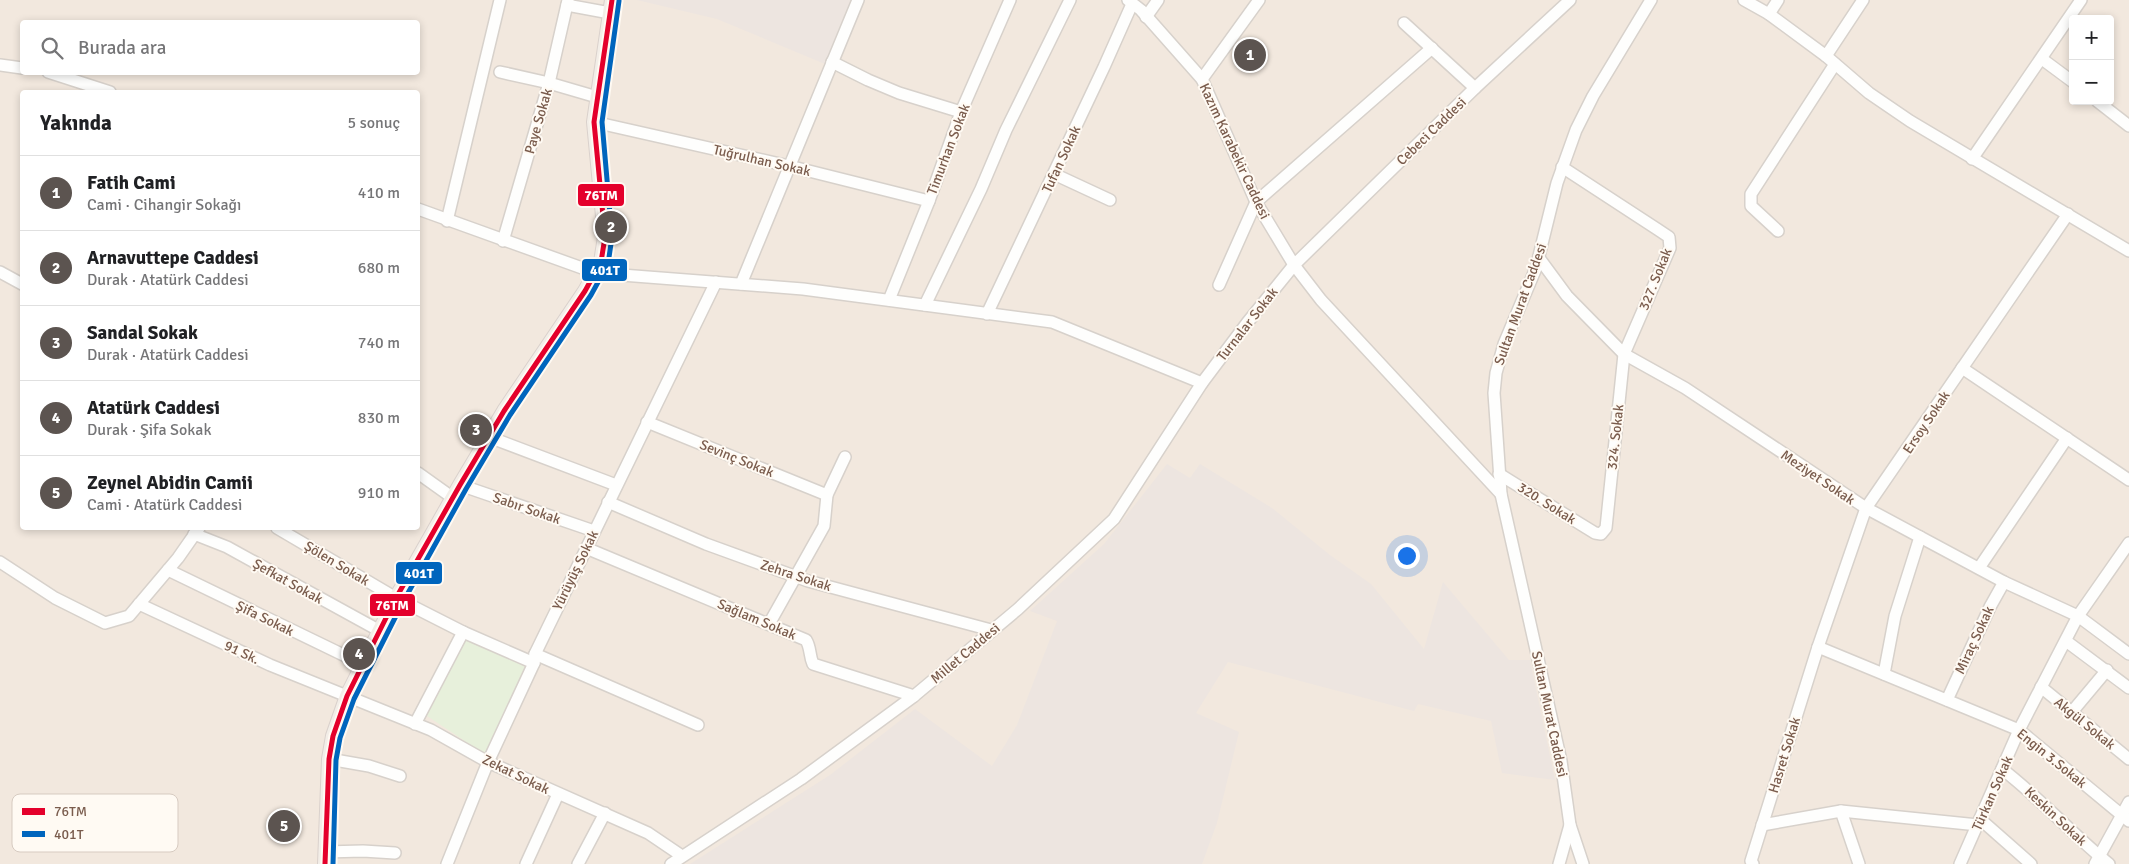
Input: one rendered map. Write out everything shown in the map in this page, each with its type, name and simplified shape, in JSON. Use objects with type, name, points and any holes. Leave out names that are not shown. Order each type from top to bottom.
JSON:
[{"type":"main road","points":[[325,858],[329,759],[333,736],[347,696],[396,598],[460,485],[504,411],[596,274],[604,250],[605,237],[594,122],[611,7]]},
{"type":"street","points":[[447,221],[500,0]]},
{"type":"street","points":[[741,284],[858,0]]},
{"type":"street","name":"Timurhan Sokak","points":[[889,300],[929,201],[961,112],[1010,0]]},
{"type":"street","points":[[925,305],[981,189],[1006,130],[1070,0]]},
{"type":"street","points":[[1146,16],[1158,0]]},
{"type":"street","points":[[1202,79],[1259,0]]},
{"type":"street","name":"Cebeci Caddesi","points":[[1294,265],[1475,88],[1570,0]]},
{"type":"street","name":"Sultan Murat Caddesi","points":[[1583,864],[1570,825],[1561,762],[1501,494],[1494,393],[1496,373],[1504,344],[1539,258],[1562,167],[1576,130],[1593,96],[1651,0]]},
{"type":"street","points":[[1744,0],[1770,14],[1826,56],[1869,93],[1972,159],[2129,251]]},
{"type":"street","points":[[1770,14],[1778,0]]},
{"type":"street","points":[[1826,56],[1863,0]]},
{"type":"street","points":[[1972,159],[2081,0]]},
{"type":"street","name":"Kazım Karabekir Caddesi","points":[[1130,2],[1146,16],[1202,79],[1256,202],[1294,265],[1321,300],[1501,494]]},
{"type":"street","name":"Tufan Sokak","points":[[987,314],[1054,174],[1130,2]]},
{"type":"street","points":[[568,3],[611,7]]},
{"type":"street","name":"Paye Sokak","points":[[503,241],[549,83],[568,3]]},
{"type":"street","points":[[1404,23],[1475,88]]},
{"type":"street","points":[[1219,285],[1256,202],[1432,48]]},
{"type":"street","points":[[2042,59],[2069,79]]},
{"type":"street","points":[[832,62],[899,93],[961,112]]},
{"type":"street","points":[[0,64],[20,68]]},
{"type":"street","points":[[1778,231],[1751,206],[1751,194],[1835,64]]},
{"type":"street","points":[[500,72],[549,83],[597,97]]},
{"type":"street","points":[[57,75],[104,90]]},
{"type":"street","points":[[2102,105],[2129,126]]},
{"type":"street","name":"Tuğrulhan Sokak","points":[[594,122],[790,166],[929,201]]},
{"type":"street","name":"327. Sokak","points":[[1562,167],[1669,237],[1670,248],[1624,354]]},
{"type":"street","points":[[1054,174],[1110,200]]},
{"type":"street","points":[[420,210],[596,274],[803,289],[1052,322],[1202,384]]},
{"type":"street","name":"Ersoy Sokak","points":[[1818,647],[1866,508],[2068,214]]},
{"type":"street","name":"Meziyet Sokak","points":[[1539,258],[1567,296],[1624,354],[1685,388],[1866,508],[2004,582],[2078,616],[2129,654]]},
{"type":"street","name":"Turnalar Sokak","points":[[1202,384],[1247,323],[1294,265]]},
{"type":"street","points":[[0,272],[20,283]]},
{"type":"street","name":"Yürüyüş Sokak","points":[[448,864],[488,762],[534,659],[616,485],[716,282]]},
{"type":"street","name":"324. Sokak","points":[[1595,533],[1601,534],[1606,528],[1608,520],[1624,354]]},
{"type":"street","points":[[1962,368],[2129,480]]},
{"type":"street","name":"Millet Caddesi","points":[[671,864],[801,779],[914,696],[1018,609],[1114,519],[1202,384]]},
{"type":"street","name":"Sevinç Sokak","points":[[647,422],[827,494]]},
{"type":"street","points":[[489,437],[616,485]]},
{"type":"street","points":[[1978,568],[2067,438]]},
{"type":"street","points":[[769,624],[824,526],[827,494],[845,457]]},
{"type":"street","points":[[420,474],[453,498]]},
{"type":"street","name":"320. Sokak","points":[[1499,474],[1595,533]]},
{"type":"street","name":"Sabır Sokak","points":[[460,485],[594,531]]},
{"type":"street","name":"Zehra Sokak","points":[[608,502],[706,544],[797,577],[991,630]]},
{"type":"street","name":"Şölen Sokak","points":[[280,530],[396,598],[463,632],[698,725]]},
{"type":"street","points":[[0,562],[56,598],[105,622],[129,616],[168,570],[197,531]]},
{"type":"street","name":"Şefkat Sokak","points":[[197,531],[380,631]]},
{"type":"street","points":[[1884,674],[1895,616],[1920,537]]},
{"type":"street","name":"Türkan Sokak","points":[[1960,864],[2019,730],[2078,616],[2129,543]]},
{"type":"street","name":"Sağlam Sokak","points":[[586,548],[806,640],[811,647],[810,658],[813,664],[914,696]]},
{"type":"street","name":"Şifa Sokak","points":[[168,570],[362,664]]},
{"type":"street","name":"Miraç Sokak","points":[[1947,700],[1990,607],[2004,582]]},
{"type":"street","name":"91 Sk.","points":[[139,604],[270,665],[347,696]]},
{"type":"street","points":[[415,724],[463,632]]},
{"type":"street","points":[[2066,641],[2129,688]]},
{"type":"street","name":"Engin 3.Sokak","points":[[1818,647],[2019,730],[2126,818]]},
{"type":"street","name":"Hasret Sokak","points":[[1750,863],[1818,647]]},
{"type":"street","points":[[2072,713],[2107,670]]},
{"type":"street","name":"Akgül Sokak","points":[[2041,687],[2129,759]]},
{"type":"street","name":"Zekat Sokak","points":[[347,696],[415,724],[488,762],[648,833],[682,856]]},
{"type":"street","points":[[329,759],[369,766],[400,776]]},
{"type":"street","name":"Keskin Sokak","points":[[2002,769],[2052,811],[2097,860],[2109,864]]},
{"type":"street","points":[[526,864],[558,794]]},
{"type":"street","points":[[2097,860],[2126,818],[2129,802]]},
{"type":"street","points":[[1841,811],[1859,864]]},
{"type":"street","points":[[1762,825],[1841,811],[1979,822],[2031,864]]},
{"type":"street","points":[[578,864],[605,813]]},
{"type":"street","points":[[1559,864],[1570,825]]},
{"type":"street","points":[[325,858],[363,851],[395,853]]},
{"type":"shaded area","points":[[0,0],[2129,0],[2129,864],[0,864]]},
{"type":"shaded area","points":[[637,0],[852,0],[825,64],[717,19]]},
{"type":"shaded area","points":[[1167,464],[1190,478],[1200,464],[1272,508],[1330,555],[1371,584],[1424,649],[1443,582],[1509,660],[1530,660],[1555,780],[1502,773],[1491,721],[1418,704],[1414,711],[1228,662],[1196,713],[1239,732],[1217,823],[1202,864],[690,864],[830,775],[915,709],[992,766],[1017,725],[1057,621],[1030,611],[1104,544]]},
{"type":"green space","points":[[465,635],[529,669],[486,755],[424,714]]},
{"type":"transit line","name":"76TM","points":[[325,864],[329,759],[333,736],[347,696],[396,598],[460,485],[504,411],[585,291],[601,262],[605,237],[594,122],[612,0]]},
{"type":"transit line","name":"401T","points":[[333,864],[336,760],[340,738],[354,699],[403,602],[466,489],[510,415],[591,295],[608,264],[612,237],[602,122],[619,1]]},
{"type":"place","name":"Fatih Cami","points":[[1250,55]]},
{"type":"place","name":"Arnavuttepe Caddesi","points":[[611,227]]},
{"type":"place","name":"Sandal Sokak","points":[[476,430]]},
{"type":"place","name":"Atatürk Caddesi","points":[[359,654]]},
{"type":"place","name":"Zeynel Abidin Camii","points":[[284,826]]}]
